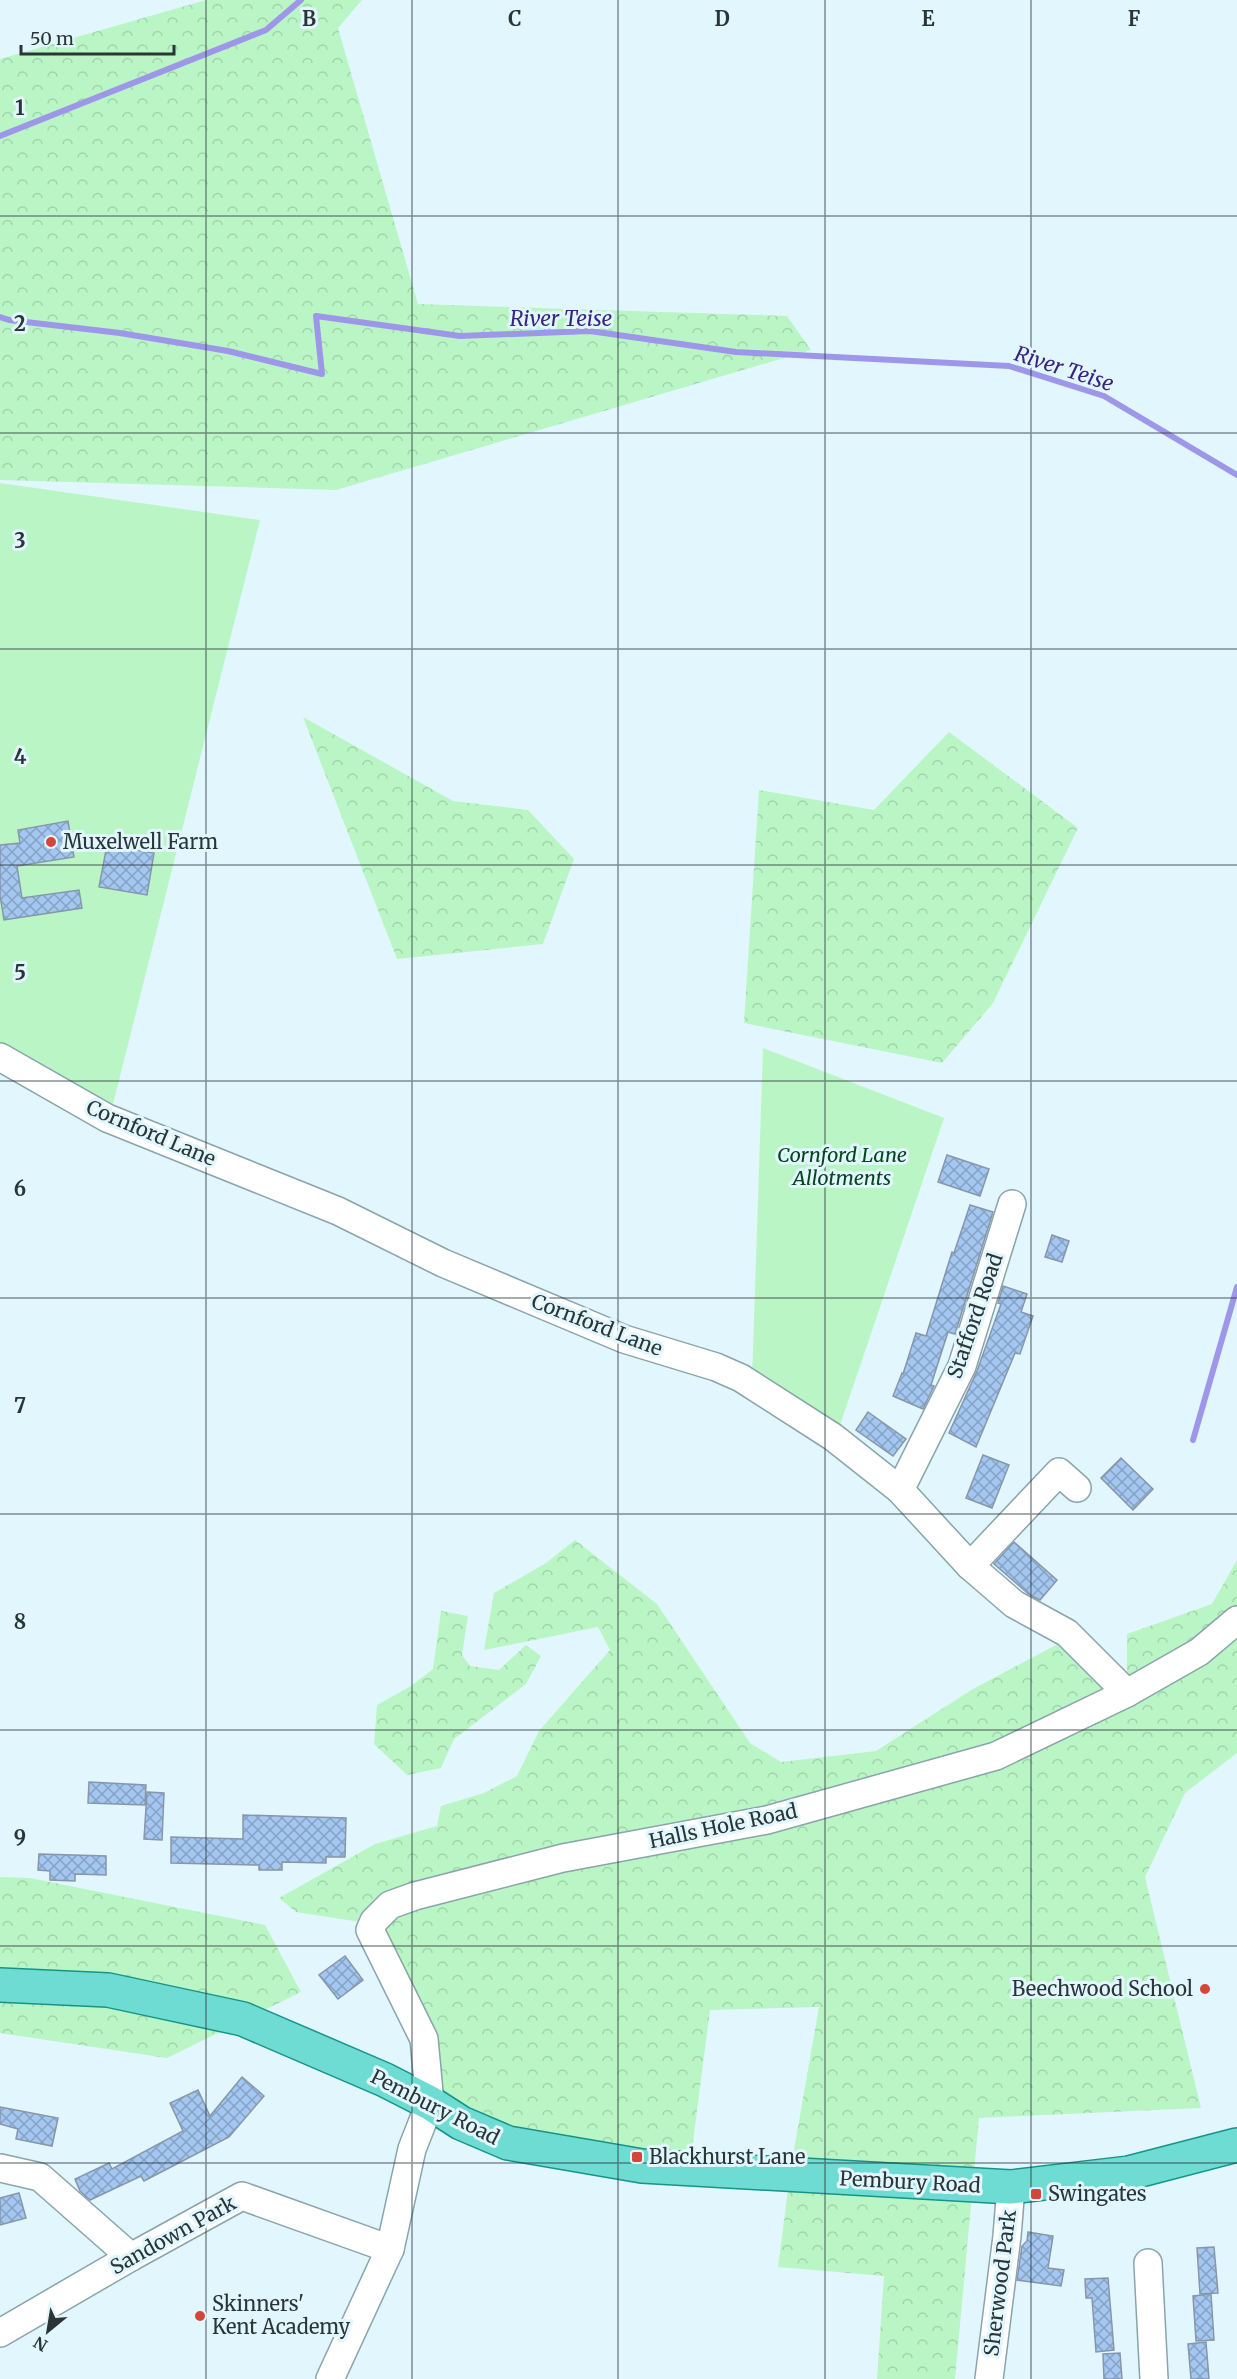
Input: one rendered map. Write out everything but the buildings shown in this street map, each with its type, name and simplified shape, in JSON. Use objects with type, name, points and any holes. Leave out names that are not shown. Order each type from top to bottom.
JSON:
[{"type":"main road","name":"Pembury Road","points":[[0,1984],[108,1990],[243,2019],[385,2080],[430,2103],[461,2123],[508,2143],[642,2166],[1011,2187],[1130,2173],[1237,2145]]},
{"type":"street","name":"Cornford Lane","points":[[0,1057],[107,1118],[338,1211],[443,1263],[614,1334],[716,1367],[741,1378],[833,1437],[900,1490],[970,1566],[1014,1604],[1066,1633],[1127,1693]]},
{"type":"street","name":"Stafford Road","points":[[900,1490],[962,1366],[1012,1204]]},
{"type":"street","points":[[970,1566],[1003,1534],[1059,1472],[1077,1488]]},
{"type":"street","name":"Halls Hole Road","points":[[430,2103],[424,2039],[370,1930],[374,1921],[390,1905],[415,1896],[564,1858],[767,1820],[996,1756],[1127,1693],[1199,1652],[1237,1620]]},
{"type":"street","points":[[330,2379],[390,2249],[412,2149],[430,2103]]},
{"type":"street","points":[[0,2168],[40,2177],[131,2257]]},
{"type":"street","name":"Sherwood Park","points":[[989,2379],[1011,2187]]},
{"type":"street","name":"Sandown Park","points":[[0,2333],[242,2196],[390,2249]]},
{"type":"street","points":[[1150,2263],[1154,2379]]},
{"type":"green space","points":[[206,0],[362,0],[338,28],[418,304],[787,316],[811,350],[336,490],[0,480],[0,59]]},
{"type":"green space","points":[[0,483],[260,520],[110,1116],[0,1056]]},
{"type":"green space","points":[[303,717],[453,801],[528,810],[574,859],[543,944],[397,959]]},
{"type":"green space","points":[[949,732],[1078,828],[993,1003],[942,1063],[744,1023],[759,790],[874,810]]},
{"type":"green space","name":"Cornford Lane Allotments","points":[[763,1048],[944,1118],[837,1434],[752,1380]]},
{"type":"green space","points":[[575,1540],[657,1604],[750,1743],[781,1762],[876,1751],[973,1689],[1071,1637],[1127,1692],[1127,1634],[1212,1604],[1237,1560],[1237,1753],[1185,1793],[1145,1877],[1201,2108],[979,2118],[955,2379],[877,2379],[884,2276],[778,2267],[791,2167],[819,2007],[710,2010],[690,2165],[556,2147],[448,2107],[373,1924],[296,1912],[279,1898],[375,1844],[437,1826],[441,1806],[484,1793],[517,1776],[539,1731],[610,1650],[598,1627],[484,1650],[494,1593],[546,1563]]},
{"type":"green space","points":[[441,1611],[468,1616],[462,1655],[470,1666],[499,1670],[526,1645],[541,1656],[526,1684],[454,1739],[441,1768],[407,1775],[374,1744],[377,1705],[411,1686],[433,1669]]},
{"type":"green space","points":[[0,1877],[30,1878],[265,1925],[301,1992],[167,2058],[0,2033]]},
{"type":"waterway","points":[[0,136],[266,30],[301,0]]},
{"type":"waterway","name":"River Teise","points":[[0,317],[120,333],[228,351],[322,374],[316,316],[460,336],[590,331],[736,352],[1009,366],[1104,396],[1237,475]]},
{"type":"waterway","points":[[1193,1440],[1237,1287]]},
{"type":"place","name":"Muxelwell Farm","points":[[51,842]]},
{"type":"place","name":"Beechwood School","points":[[1205,1989]]},
{"type":"place","name":"Blackhurst Lane","points":[[637,2157]]},
{"type":"place","name":"Swingates","points":[[1036,2194]]},
{"type":"place","name":"Skinners' Kent Academy","points":[[200,2316]]}]
